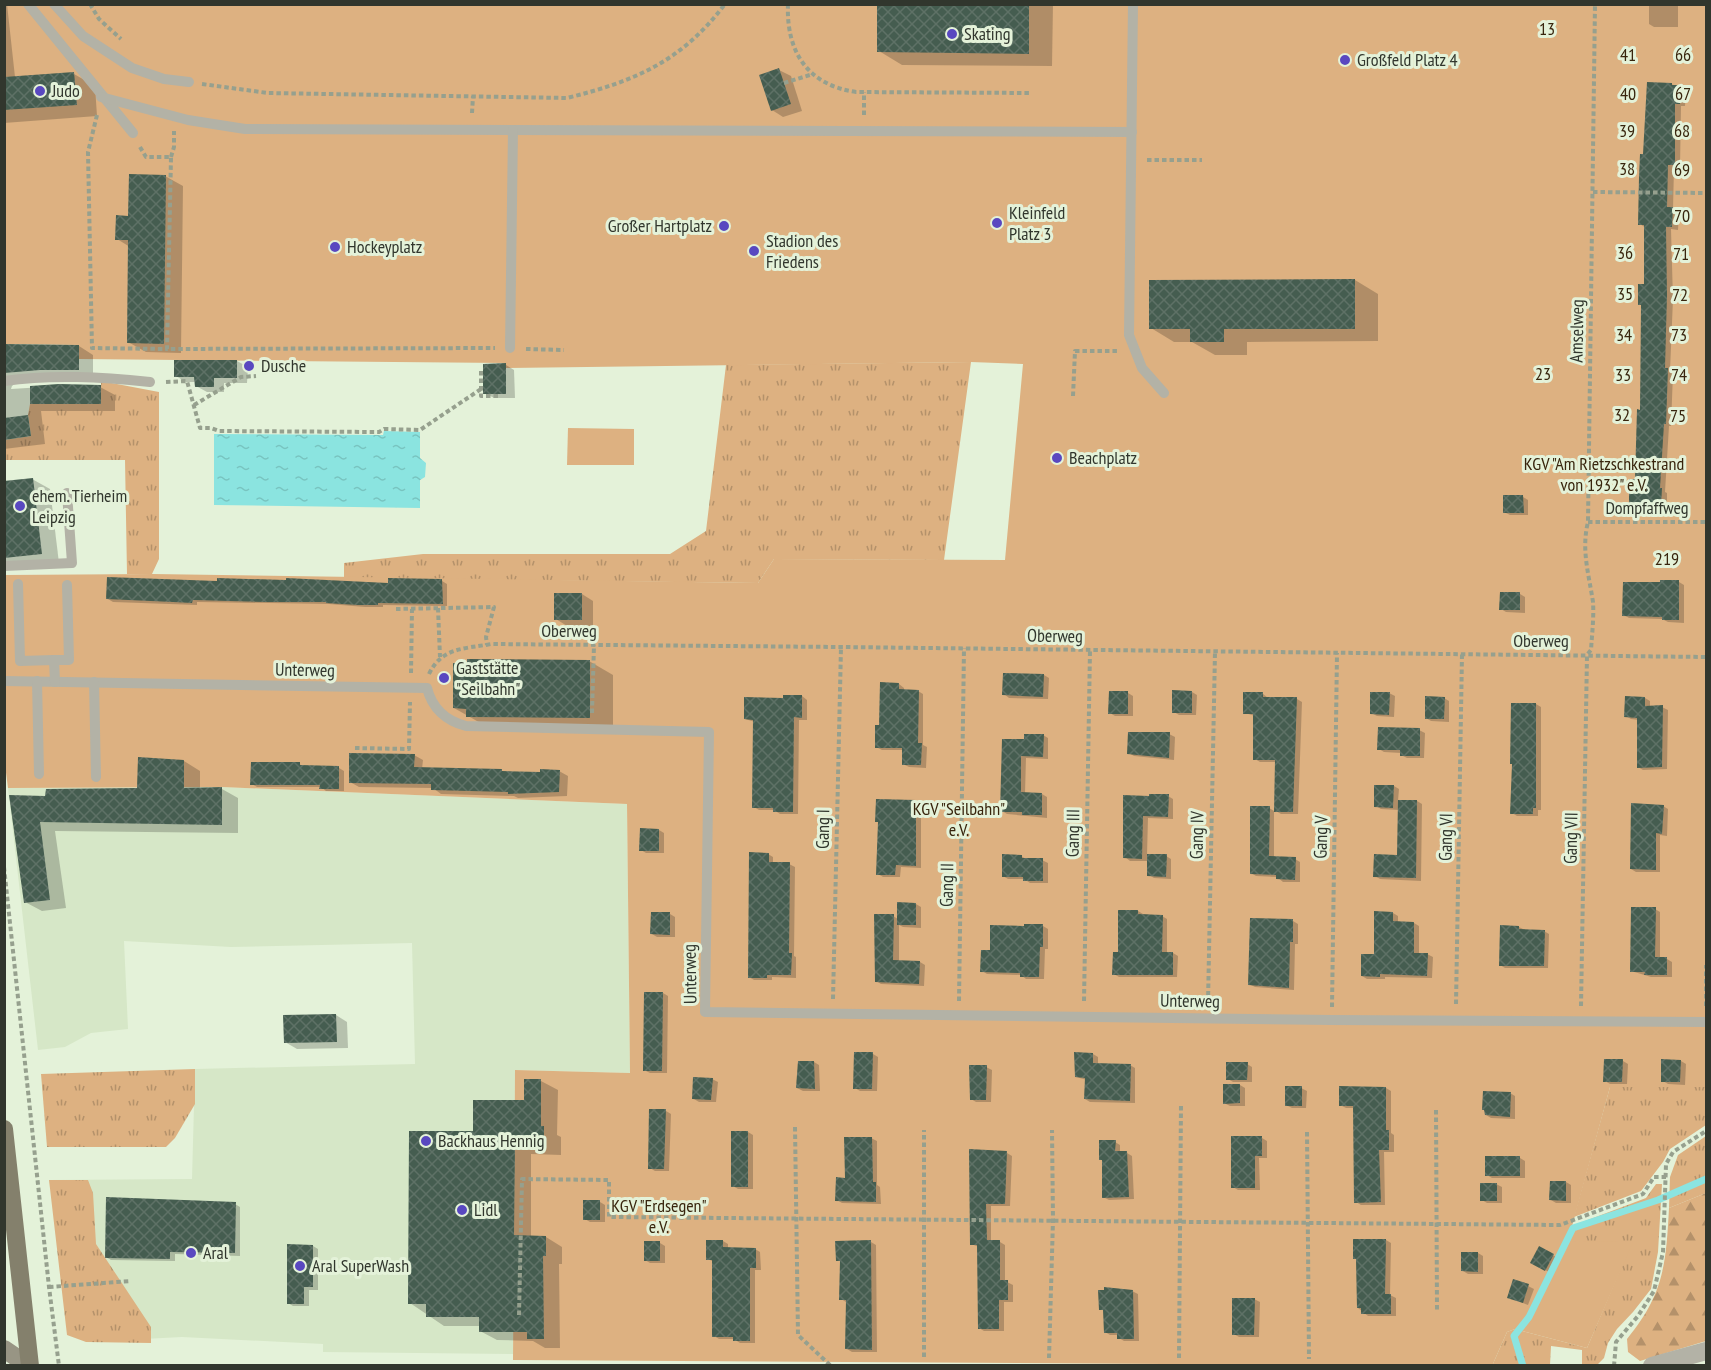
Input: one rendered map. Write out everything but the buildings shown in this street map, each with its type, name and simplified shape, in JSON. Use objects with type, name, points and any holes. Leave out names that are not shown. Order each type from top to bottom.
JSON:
[{"type":"main road","points":[[4,1129],[29,1365]]},
{"type":"main road","points":[[4,1349],[29,1365]]},
{"type":"street","points":[[1652,1365],[1707,1351]]},
{"type":"lane","points":[[28,4],[101,97],[133,133]]},
{"type":"lane","points":[[54,4],[83,36],[132,68],[164,80],[189,82]]},
{"type":"lane","points":[[1133,4],[1129,335],[1142,368],[1164,393]]},
{"type":"lane","points":[[101,97],[188,120],[245,129],[1132,132]]},
{"type":"lane","points":[[510,348],[513,130]]},
{"type":"lane","points":[[4,381],[30,377],[101,377],[150,382]]},
{"type":"lane","points":[[4,566],[72,563],[67,493]]},
{"type":"lane","points":[[18,584],[20,661],[69,660],[67,585]]},
{"type":"lane","points":[[54,660],[55,682]]},
{"type":"lane","name":"Unterweg","points":[[4,681],[427,688],[438,710],[458,724],[709,732],[705,1012],[1706,1022]]},
{"type":"lane","points":[[37,681],[39,774]]},
{"type":"lane","points":[[94,682],[96,777]]},
{"type":"path","points":[[90,4],[99,19],[123,41]]},
{"type":"path","points":[[189,82],[268,93],[567,98],[603,89],[640,75],[675,55],[706,29],[725,4]]},
{"type":"path","points":[[788,4],[788,25],[792,45],[798,58],[813,74],[830,86],[842,90],[864,92],[1030,93]]},
{"type":"path","name":"Amselweg","points":[[1587,655],[1591,650],[1593,604],[1586,565],[1586,530],[1588,522],[1595,4]]},
{"type":"path","points":[[784,83],[813,74]]},
{"type":"path","points":[[863,131],[864,92]]},
{"type":"path","points":[[101,97],[88,152],[92,348],[564,350]]},
{"type":"path","points":[[167,349],[171,158],[174,147],[174,127]]},
{"type":"path","points":[[133,133],[146,157],[171,158]]},
{"type":"path","points":[[1131,159],[1202,160]]},
{"type":"path","points":[[1593,192],[1707,193]]},
{"type":"path","points":[[1073,396],[1075,351],[1119,351],[1129,335]]},
{"type":"path","points":[[481,371],[481,396],[500,396]]},
{"type":"path","points":[[194,405],[241,377],[256,376]]},
{"type":"path","points":[[150,382],[186,381],[200,428],[219,431],[420,430],[481,389]]},
{"type":"path","name":"Dompfaffweg","points":[[1588,522],[1707,522]]},
{"type":"path","points":[[396,609],[494,607],[486,637],[487,645]]},
{"type":"path","points":[[427,688],[430,672],[441,657],[438,608]]},
{"type":"path","name":"Oberweg","points":[[441,657],[459,649],[487,645],[594,645],[1707,657]]},
{"type":"path","points":[[592,730],[594,645]]},
{"type":"path","name":"Gang I","points":[[832,1012],[841,646]]},
{"type":"path","name":"Gang II","points":[[959,1015],[964,648]]},
{"type":"path","name":"Gang III","points":[[1083,1016],[1090,650]]},
{"type":"path","name":"Gang IV","points":[[1207,1018],[1215,652]]},
{"type":"path","name":"Gang V","points":[[1332,1020],[1337,653]]},
{"type":"path","name":"Gang VI","points":[[1456,1021],[1462,654]]},
{"type":"path","name":"Gang VII","points":[[1581,1022],[1587,655]]},
{"type":"path","points":[[4,867],[59,1365]]},
{"type":"path","points":[[1706,1022],[1707,965]]},
{"type":"path","points":[[1179,1358],[1181,1105]]},
{"type":"path","points":[[1436,1110],[1437,1310]]},
{"type":"path","points":[[795,1127],[798,1335],[831,1365]]},
{"type":"path","points":[[924,1130],[924,1357]]},
{"type":"path","points":[[1049,1358],[1053,1220],[1052,1130]]},
{"type":"path","points":[[1614,1365],[1616,1342],[1638,1316],[1654,1291],[1663,1252],[1666,1164],[1672,1152],[1707,1131]]},
{"type":"path","points":[[1307,1132],[1309,1359]]},
{"type":"path","points":[[519,1315],[522,1179],[609,1180],[609,1217],[1560,1225],[1642,1194],[1654,1177],[1666,1177]]},
{"type":"path","points":[[49,1287],[131,1281]]},
{"type":"shaded area","points":[[222,787],[627,804],[630,1073],[515,1070],[513,1354],[323,1352],[323,1344],[182,1337],[86,1342],[49,1180],[192,1179],[195,1069],[415,1064],[412,943],[231,947],[124,941],[128,1029],[91,1033],[65,1047],[38,1050],[8,788]]},
{"type":"green space","points":[[5,5],[1706,5],[1706,1087],[1610,1087],[1568,1241],[1633,1242],[1587,1348],[1515,1329],[1507,1332],[1492,1366],[513,1360],[515,1070],[630,1073],[627,804],[222,787],[8,788],[4,757],[4,575],[152,574],[758,583],[774,559],[1005,560],[1023,364],[971,362],[506,368],[506,363],[79,359],[79,345],[5,344]]},
{"type":"green space","points":[[971,362],[944,560],[774,559],[758,583],[344,578],[344,563],[423,554],[670,554],[706,531],[726,365]]},
{"type":"green space","points":[[101,381],[159,392],[159,559],[152,574],[127,574],[125,460],[5,460],[4,440],[31,436],[28,415],[30,404],[101,404]]},
{"type":"green space","points":[[568,428],[634,429],[634,465],[567,465]]},
{"type":"green space","points":[[195,1069],[195,1104],[175,1138],[166,1147],[47,1147],[41,1074]]},
{"type":"green space","points":[[1610,1087],[1706,1087],[1706,1125],[1670,1149],[1641,1191],[1574,1217]]},
{"type":"green space","points":[[1706,1136],[1706,1193],[1669,1208],[1670,1177],[1678,1155]]},
{"type":"green space","points":[[49,1180],[88,1180],[93,1193],[96,1244],[151,1327],[151,1343],[86,1342],[67,1335]]},
{"type":"green space","points":[[1656,1184],[1662,1184],[1658,1252],[1651,1289],[1617,1329],[1608,1343],[1604,1358],[1597,1365],[1582,1365],[1582,1350],[1551,1346],[1550,1365],[1492,1366],[1507,1332],[1515,1329],[1587,1348],[1632,1242],[1568,1242],[1572,1226],[1646,1198]]},
{"type":"green space","points":[[1706,1193],[1706,1341],[1640,1361],[1628,1352],[1627,1339],[1649,1307],[1661,1278],[1669,1208]]},
{"type":"water","points":[[384,431],[420,432],[420,458],[426,463],[425,477],[420,480],[420,508],[214,505],[214,434],[383,435]]},
{"type":"waterway","points":[[1523,1366],[1514,1336],[1529,1317],[1573,1228],[1658,1200],[1706,1179]]},
{"type":"place","name":"Skating","points":[[952,34]]},
{"type":"place","name":"Großfeld Platz 4","points":[[1345,60]]},
{"type":"place","name":"Judo","points":[[40,91]]},
{"type":"place","name":"Kleinfeld Platz 3","points":[[997,223]]},
{"type":"place","name":"Großer Hartplatz","points":[[724,226]]},
{"type":"place","name":"Hockeyplatz","points":[[335,247]]},
{"type":"place","name":"Stadion des Friedens","points":[[754,251]]},
{"type":"place","name":"Dusche","points":[[249,366]]},
{"type":"place","name":"Beachplatz","points":[[1057,458]]},
{"type":"place","name":"ehem. Tierheim Leipzig","points":[[20,506]]},
{"type":"place","name":"Gaststätte \"Seilbahn\"","points":[[444,678]]},
{"type":"place","name":"Backhaus Hennig","points":[[426,1141]]},
{"type":"place","name":"Lidl","points":[[462,1210]]},
{"type":"place","name":"Aral","points":[[191,1253]]},
{"type":"place","name":"Aral SuperWash","points":[[300,1266]]},
{"type":"park label","name":"13","points":[[1547,29]]},
{"type":"park label","name":"41","points":[[1628,55]]},
{"type":"park label","name":"66","points":[[1683,55]]},
{"type":"park label","name":"40","points":[[1628,94]]},
{"type":"park label","name":"67","points":[[1683,94]]},
{"type":"park label","name":"39","points":[[1627,131]]},
{"type":"park label","name":"68","points":[[1682,131]]},
{"type":"park label","name":"38","points":[[1627,169]]},
{"type":"park label","name":"69","points":[[1682,170]]},
{"type":"park label","name":"70","points":[[1682,216]]},
{"type":"park label","name":"36","points":[[1625,253]]},
{"type":"park label","name":"71","points":[[1681,254]]},
{"type":"park label","name":"35","points":[[1625,294]]},
{"type":"park label","name":"72","points":[[1680,295]]},
{"type":"park label","name":"34","points":[[1624,335]]},
{"type":"park label","name":"73","points":[[1679,335]]},
{"type":"park label","name":"23","points":[[1543,374]]},
{"type":"park label","name":"33","points":[[1623,375]]},
{"type":"park label","name":"74","points":[[1679,375]]},
{"type":"park label","name":"32","points":[[1622,415]]},
{"type":"park label","name":"75","points":[[1678,416]]},
{"type":"park label","name":"KGV \"Am Rietzschkestrand von 1932\" e.V.","points":[[1604,474]]},
{"type":"park label","name":"219","points":[[1667,559]]},
{"type":"park label","name":"KGV \"Seilbahn\" e.V.","points":[[959,819]]},
{"type":"park label","name":"KGV \"Erdsegen\" e.V.","points":[[659,1216]]}]
